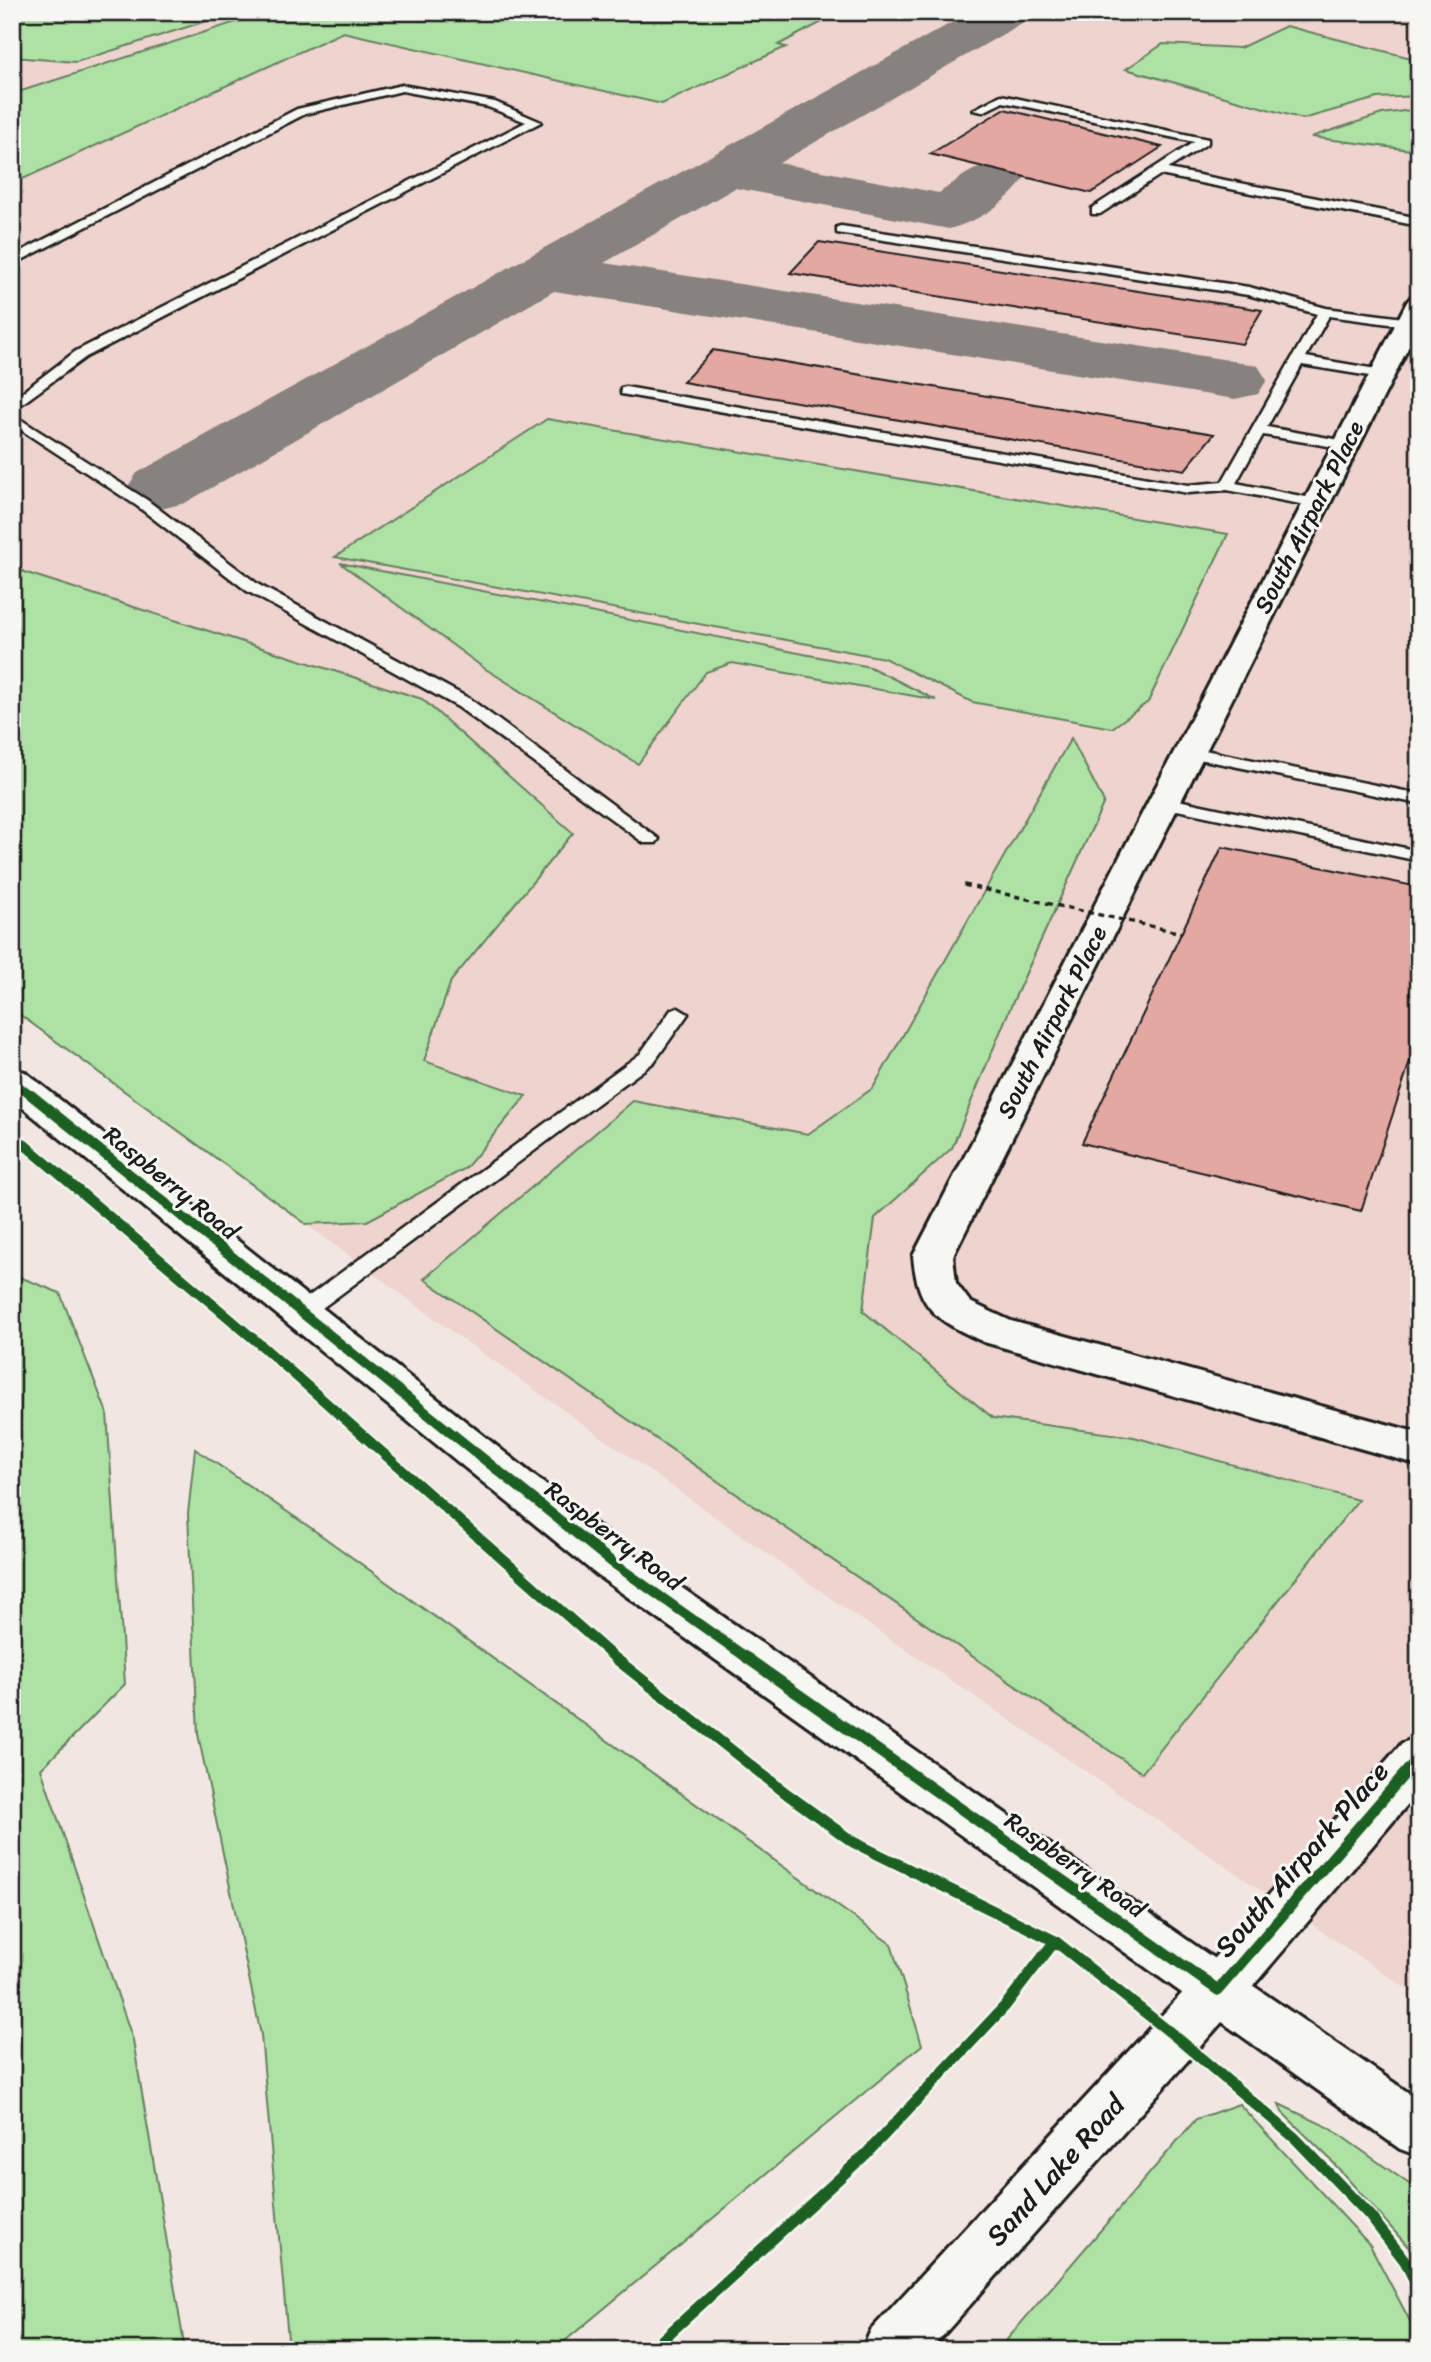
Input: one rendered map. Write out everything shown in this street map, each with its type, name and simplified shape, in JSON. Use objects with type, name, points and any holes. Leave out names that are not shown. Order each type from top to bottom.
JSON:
[{"type":"street","name":"South Airpark Place","points":[[1415,316],[1382,374],[933,1256],[936,1286],[956,1312],[998,1332],[1419,1449]]},
{"type":"street","name":"Raspberry Road","points":[[12,1080],[613,1563],[1419,2131]]},
{"type":"street","name":"South Airpark Place","points":[[1217,1990],[1419,1758]]},
{"type":"street","name":"Sand Lake Road","points":[[891,2350],[1217,1990]]},
{"type":"lane","points":[[12,261],[301,111],[402,88],[491,104],[535,122],[81,354],[12,407]]},
{"type":"lane","points":[[979,110],[1001,98],[1204,141],[1096,211]]},
{"type":"lane","points":[[1158,172],[1419,222]]},
{"type":"lane","points":[[841,230],[1249,291],[1325,312],[1415,316]]},
{"type":"lane","points":[[1227,486],[1325,312]]},
{"type":"lane","points":[[1298,360],[1382,374]]},
{"type":"lane","points":[[626,391],[1188,489],[1227,486],[1316,503]]},
{"type":"lane","points":[[12,418],[142,503],[253,588],[464,703],[650,839]]},
{"type":"lane","points":[[1259,430],[1346,445]]},
{"type":"lane","points":[[1190,752],[1419,799]]},
{"type":"lane","points":[[1164,802],[1419,856]]},
{"type":"lane","points":[[302,1312],[647,1058],[678,1014]]},
{"type":"path","points":[[964,885],[1181,933]]},
{"type":"shaded area","points":[[179,12],[1419,12],[1419,1997],[856,1616],[461,1338],[306,1224],[367,1221],[12,977],[12,64]]},
{"type":"green space","points":[[12,12],[235,12],[76,62],[12,57]]},
{"type":"green space","points":[[267,12],[841,12],[778,45],[786,47],[662,104],[343,32],[12,184],[12,94]]},
{"type":"green space","points":[[1286,26],[1419,60],[1419,96],[1377,98],[1303,119],[1126,69],[1163,44],[1240,48]]},
{"type":"green space","points":[[1419,109],[1419,151],[1311,137],[1382,114]]},
{"type":"green space","points":[[547,419],[1228,534],[1148,702],[1112,728],[972,702],[884,658],[335,557]]},
{"type":"green space","points":[[340,563],[870,667],[936,700],[732,663],[706,672],[638,764],[484,668]]},
{"type":"green space","points":[[12,566],[422,699],[573,833],[451,981],[424,1061],[526,1096],[466,1168],[367,1221],[306,1224],[12,1009]]},
{"type":"green space","points":[[1071,738],[1104,802],[1011,1006],[952,1148],[875,1218],[863,1311],[993,1418],[1134,1437],[1358,1500],[1142,1773],[424,1279],[633,1101],[808,1134],[873,1088]]},
{"type":"green space","points":[[12,1274],[60,1293],[107,1413],[125,1684],[41,1769],[133,2040],[185,2350],[12,2350]]},
{"type":"green space","points":[[195,1449],[311,1528],[891,1944],[922,2045],[554,2350],[289,2350],[261,2035],[198,1734],[188,1514]]},
{"type":"green space","points":[[1239,2104],[1370,2245],[1419,2338],[1419,2350],[998,2350],[1196,2119]]},
{"type":"green space","points":[[1279,2104],[1330,2128],[1419,2191],[1419,2259],[1330,2159],[1282,2112]]},
{"type":"building","points":[[1004,109],[1162,147],[1091,193],[930,154]]},
{"type":"building","points":[[819,242],[1262,310],[1242,344],[790,273]]},
{"type":"building","points":[[713,350],[1214,434],[1185,470],[683,382]]},
{"type":"building","points":[[1222,847],[1419,887],[1419,1034],[1361,1211],[1082,1143]]},
{"type":"taxiway","points":[[161,488],[1007,12]]},
{"type":"taxiway","points":[[727,170],[949,212],[996,179]]},
{"type":"taxiway","points":[[545,272],[1235,380]]},
{"type":"cycle path","points":[[12,1080],[613,1563],[1218,1990],[1419,1757]]},
{"type":"cycle path","points":[[12,1134],[262,1346],[645,1684],[853,1842],[1055,1941],[1176,2037],[1295,2138],[1370,2216],[1405,2261],[1419,2290]]},
{"type":"cycle path","points":[[651,2350],[866,2154],[1005,2006],[1055,1941]]}]
